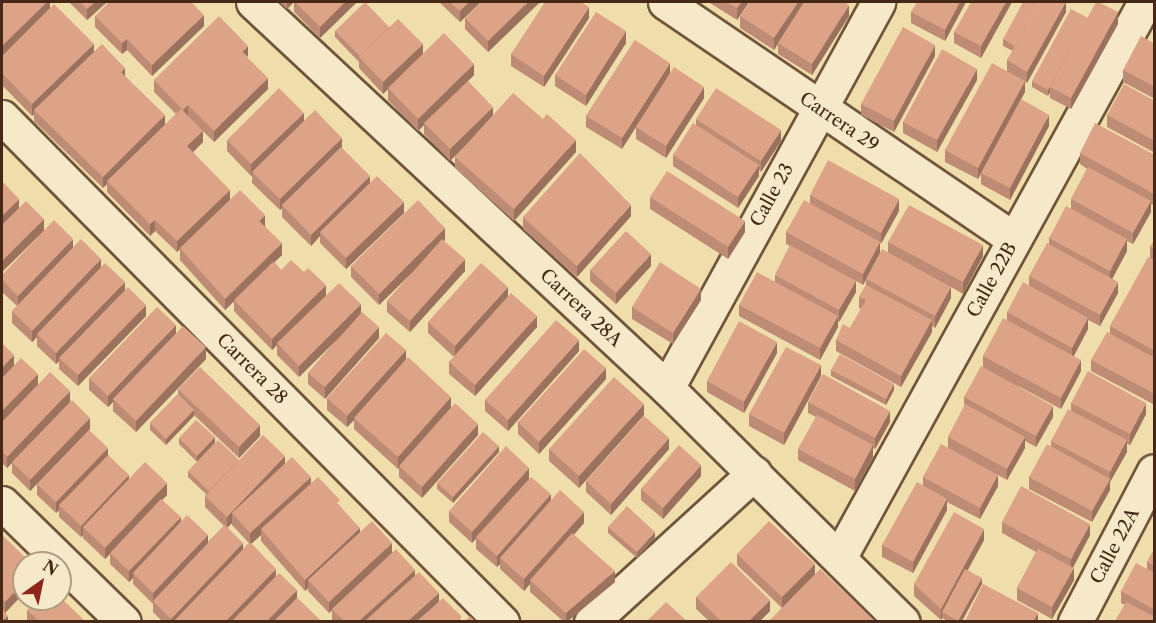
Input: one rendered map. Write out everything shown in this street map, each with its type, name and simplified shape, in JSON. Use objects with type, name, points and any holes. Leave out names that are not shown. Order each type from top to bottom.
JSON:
[{"type":"street","name":"Carrera 28A","points":[[253,2],[667,388],[903,621]]},
{"type":"street","name":"Carrera 29","points":[[665,2],[819,109],[1014,239]]},
{"type":"street","name":"Calle 23","points":[[667,388],[878,2]]},
{"type":"street","name":"Calle 22B","points":[[839,558],[1145,2]]},
{"type":"street","name":"Carrera 28","points":[[2,117],[502,621]]},
{"type":"street","name":"Calle 22A","points":[[1075,621],[1155,471]]},
{"type":"street","points":[[591,621],[754,473]]},
{"type":"street","points":[[2,503],[124,621]]},
{"type":"building","points":[[2,2],[47,2],[2,46]]},
{"type":"building","points":[[80,2],[95,2],[87,9]]},
{"type":"building","points":[[109,2],[191,2],[204,15],[152,65],[127,39],[122,43],[95,16]]},
{"type":"building","points":[[295,2],[345,2],[320,27]]},
{"type":"building","points":[[365,2],[389,27],[360,56],[335,31]]},
{"type":"building","points":[[450,2],[469,2],[460,11]]},
{"type":"building","points":[[482,2],[528,2],[488,41],[465,18]]},
{"type":"building","points":[[545,2],[581,2],[589,7],[544,76],[511,54]]},
{"type":"building","points":[[726,2],[742,2],[737,8]]},
{"type":"building","points":[[750,2],[798,2],[774,38],[740,16]]},
{"type":"building","points":[[804,2],[844,2],[849,5],[812,64],[778,43]]},
{"type":"building","points":[[917,2],[960,2],[945,30],[911,12]]},
{"type":"building","points":[[971,2],[1006,2],[981,46],[954,32]]},
{"type":"building","points":[[1023,2],[1040,2],[1015,46],[1003,39]]},
{"type":"building","points":[[1040,2],[1066,2],[1027,72],[1007,60]]},
{"type":"building","points":[[1096,2],[1118,12],[1071,98],[1050,87]]},
{"type":"building","points":[[54,4],[94,44],[32,104],[2,73],[2,56]]},
{"type":"building","points":[[1071,9],[1088,18],[1048,90],[1032,81]]},
{"type":"building","points":[[596,12],[626,31],[586,95],[555,75]]},
{"type":"building","points":[[219,16],[248,46],[242,52],[268,78],[214,131],[188,105],[183,110],[154,80]]},
{"type":"building","points":[[398,19],[423,44],[383,82],[359,57]]},
{"type":"building","points":[[903,27],[935,45],[894,121],[861,104]]},
{"type":"building","points":[[444,33],[474,64],[418,119],[388,88]]},
{"type":"building","points":[[1141,36],[1155,44],[1155,87],[1123,70]]},
{"type":"building","points":[[635,40],[670,63],[622,138],[586,116]]},
{"type":"building","points":[[102,44],[125,68],[121,72],[165,115],[103,177],[34,110]]},
{"type":"building","points":[[942,49],[977,69],[937,140],[903,122]]},
{"type":"building","points":[[992,63],[1025,81],[978,168],[945,150]]},
{"type":"building","points":[[674,67],[704,87],[666,146],[636,127]]},
{"type":"building","points":[[468,81],[493,107],[450,149],[424,123]]},
{"type":"building","points":[[1124,84],[1155,101],[1155,141],[1107,115]]},
{"type":"building","points":[[279,88],[304,113],[251,164],[227,140]]},
{"type":"building","points":[[716,88],[781,130],[761,161],[696,119]]},
{"type":"building","points":[[513,93],[543,119],[547,114],[576,140],[514,209],[455,157]]},
{"type":"building","points":[[1021,99],[1049,115],[1010,188],[981,173]]},
{"type":"building","points":[[181,109],[203,131],[187,146],[230,190],[177,241],[155,220],[150,224],[107,181]]},
{"type":"building","points":[[315,110],[342,138],[280,199],[252,172]]},
{"type":"building","points":[[693,123],[759,165],[738,197],[673,155]]},
{"type":"building","points":[[1095,123],[1155,155],[1154,194],[1080,153]]},
{"type":"building","points":[[341,147],[370,176],[311,235],[282,205]]},
{"type":"building","points":[[580,153],[631,205],[577,266],[523,217]]},
{"type":"building","points":[[828,160],[899,199],[881,233],[810,195]]},
{"type":"building","points":[[1088,167],[1151,201],[1133,233],[1071,199]]},
{"type":"building","points":[[667,171],[745,221],[728,247],[650,197]]},
{"type":"building","points":[[377,176],[404,202],[346,258],[320,232]]},
{"type":"building","points":[[2,181],[19,199],[2,216]]},
{"type":"building","points":[[240,190],[265,215],[259,221],[282,243],[225,299],[180,248]]},
{"type":"building","points":[[418,200],[445,228],[379,294],[351,266]]},
{"type":"building","points":[[804,200],[880,242],[863,274],[786,232]]},
{"type":"building","points":[[26,201],[44,219],[2,261],[2,225]]},
{"type":"building","points":[[909,205],[983,245],[963,282],[888,242]]},
{"type":"building","points":[[1066,206],[1127,239],[1110,271],[1049,238]]},
{"type":"building","points":[[54,220],[73,239],[18,296],[2,280],[2,275]]},
{"type":"building","points":[[626,231],[651,254],[616,293],[590,270]]},
{"type":"building","points":[[81,239],[101,259],[32,331],[12,311]]},
{"type":"building","points":[[442,239],[465,259],[410,321],[387,301]]},
{"type":"building","points":[[1155,239],[1155,249],[1150,247]]},
{"type":"building","points":[[1047,243],[1118,282],[1100,315],[1029,276]]},
{"type":"building","points":[[790,245],[856,281],[839,310],[775,275]]},
{"type":"building","points":[[882,249],[951,287],[935,316],[866,279]]},
{"type":"building","points":[[1148,257],[1155,260],[1155,351],[1110,326]]},
{"type":"building","points":[[291,260],[304,272],[308,268],[326,285],[272,339],[234,300],[273,262],[281,270]]},
{"type":"building","points":[[660,262],[701,289],[673,333],[632,307]]},
{"type":"building","points":[[105,263],[125,282],[56,353],[37,334]]},
{"type":"building","points":[[481,263],[508,287],[455,346],[428,322]]},
{"type":"building","points":[[757,272],[838,316],[820,348],[739,305]]},
{"type":"building","points":[[1023,282],[1088,318],[1072,348],[1007,312]]},
{"type":"building","points":[[339,283],[361,304],[299,366],[277,343]]},
{"type":"building","points":[[866,285],[932,320],[901,376],[836,340],[843,324],[850,328],[866,300],[859,297]]},
{"type":"building","points":[[128,287],[146,305],[78,375],[59,358]]},
{"type":"building","points":[[511,293],[537,316],[475,385],[449,362]]},
{"type":"building","points":[[157,307],[176,325],[108,396],[89,378]]},
{"type":"building","points":[[362,312],[379,327],[325,387],[308,373]]},
{"type":"building","points":[[1003,318],[1081,360],[1061,398],[983,356]]},
{"type":"building","points":[[556,320],[579,340],[508,420],[485,400]]},
{"type":"building","points":[[739,321],[777,342],[744,402],[707,381]]},
{"type":"building","points":[[183,326],[206,347],[136,421],[113,399]]},
{"type":"building","points":[[1107,332],[1155,358],[1155,390],[1153,393],[1091,360]]},
{"type":"building","points":[[386,333],[406,350],[347,416],[327,398]]},
{"type":"building","points":[[2,343],[14,355],[2,368]]},
{"type":"building","points":[[786,347],[821,365],[784,433],[749,414]]},
{"type":"building","points":[[584,349],[606,368],[539,442],[518,422]]},
{"type":"building","points":[[840,354],[894,384],[886,399],[831,370]]},
{"type":"building","points":[[408,357],[451,397],[398,457],[354,418]]},
{"type":"building","points":[[21,358],[38,374],[2,411],[2,378]]},
{"type":"building","points":[[981,366],[1053,406],[1036,436],[964,397]]},
{"type":"building","points":[[200,367],[260,425],[239,447],[178,389]]},
{"type":"building","points":[[1088,371],[1146,403],[1130,434],[1071,403]]},
{"type":"building","points":[[50,372],[70,391],[7,457],[2,451],[2,422]]},
{"type":"building","points":[[823,374],[890,411],[875,438],[808,402]]},
{"type":"building","points":[[614,377],[644,404],[579,476],[549,449]]},
{"type":"building","points":[[178,394],[194,410],[166,439],[150,423]]},
{"type":"building","points":[[72,400],[90,418],[30,480],[12,462]]},
{"type":"building","points":[[455,403],[478,424],[422,487],[399,466]]},
{"type":"building","points":[[965,404],[1025,437],[1007,469],[948,437]]},
{"type":"building","points":[[1068,409],[1127,440],[1110,472],[1051,441]]},
{"type":"building","points":[[817,415],[873,445],[855,479],[798,449]]},
{"type":"building","points":[[644,416],[669,438],[611,504],[586,481]]},
{"type":"building","points":[[196,420],[215,437],[197,456],[179,438]]},
{"type":"building","points":[[89,430],[108,448],[56,502],[37,484]]},
{"type":"building","points":[[483,432],[499,446],[453,497],[437,483]]},
{"type":"building","points":[[263,435],[285,456],[227,517],[205,496]]},
{"type":"building","points":[[218,440],[239,460],[209,491],[188,471]]},
{"type":"building","points":[[941,444],[998,475],[980,508],[923,477]]},
{"type":"building","points":[[1047,444],[1110,479],[1092,511],[1029,477]]},
{"type":"building","points":[[679,445],[701,465],[663,508],[641,489]]},
{"type":"building","points":[[506,446],[529,468],[472,532],[449,511]]},
{"type":"building","points":[[108,455],[129,475],[81,526],[59,505]]},
{"type":"building","points":[[292,457],[311,477],[250,533],[232,513]]},
{"type":"building","points":[[145,462],[167,483],[105,548],[83,527]]},
{"type":"building","points":[[318,477],[340,500],[337,503],[360,528],[305,580],[261,529]]},
{"type":"building","points":[[531,477],[551,494],[497,556],[476,537]]},
{"type":"building","points":[[917,482],[947,499],[913,562],[882,545]]},
{"type":"building","points":[[1021,486],[1090,524],[1071,559],[1002,522]]},
{"type":"building","points":[[560,490],[584,512],[524,579],[500,558]]},
{"type":"building","points":[[161,499],[181,517],[129,571],[110,553]]},
{"type":"building","points":[[627,506],[655,532],[637,552],[608,527]]},
{"type":"building","points":[[954,512],[984,529],[941,609],[914,584]]},
{"type":"building","points":[[187,515],[208,535],[153,593],[133,573]]},
{"type":"building","points":[[372,521],[392,543],[329,602],[308,580]]},
{"type":"building","points":[[769,521],[815,564],[782,597],[737,554]]},
{"type":"building","points":[[225,525],[243,543],[171,619],[153,601]]},
{"type":"building","points":[[572,533],[615,571],[566,613],[530,580]]},
{"type":"building","points":[[2,535],[19,551],[12,551],[12,595],[5,602],[2,598]]},
{"type":"building","points":[[250,542],[276,569],[226,621],[174,621]]},
{"type":"building","points":[[1155,548],[1155,566],[1147,562]]},
{"type":"building","points":[[396,549],[415,570],[359,621],[344,621],[332,609]]},
{"type":"building","points":[[1038,549],[1074,568],[1052,607],[1017,588]]},
{"type":"building","points":[[731,562],[770,600],[749,621],[721,621],[696,597]]},
{"type":"building","points":[[1136,563],[1155,573],[1155,610],[1121,591]]},
{"type":"building","points":[[820,569],[875,621],[769,621]]},
{"type":"building","points":[[965,569],[982,578],[958,621],[942,612]]},
{"type":"building","points":[[419,572],[439,593],[408,621],[365,621]]},
{"type":"building","points":[[279,573],[297,590],[267,621],[232,621]]},
{"type":"building","points":[[983,584],[1038,613],[1033,621],[965,621]]},
{"type":"building","points":[[297,598],[321,621],[274,621]]},
{"type":"building","points":[[443,598],[462,617],[457,621],[417,621]]},
{"type":"building","points":[[666,602],[687,621],[647,621]]},
{"type":"building","points":[[1126,602],[1155,617],[1155,621],[1115,621]]},
{"type":"building","points":[[2,609],[8,616],[2,621]]},
{"type":"building","points":[[72,609],[85,621],[39,621],[28,611],[72,611]]},
{"type":"building","points":[[470,616],[475,621],[465,621]]}]
